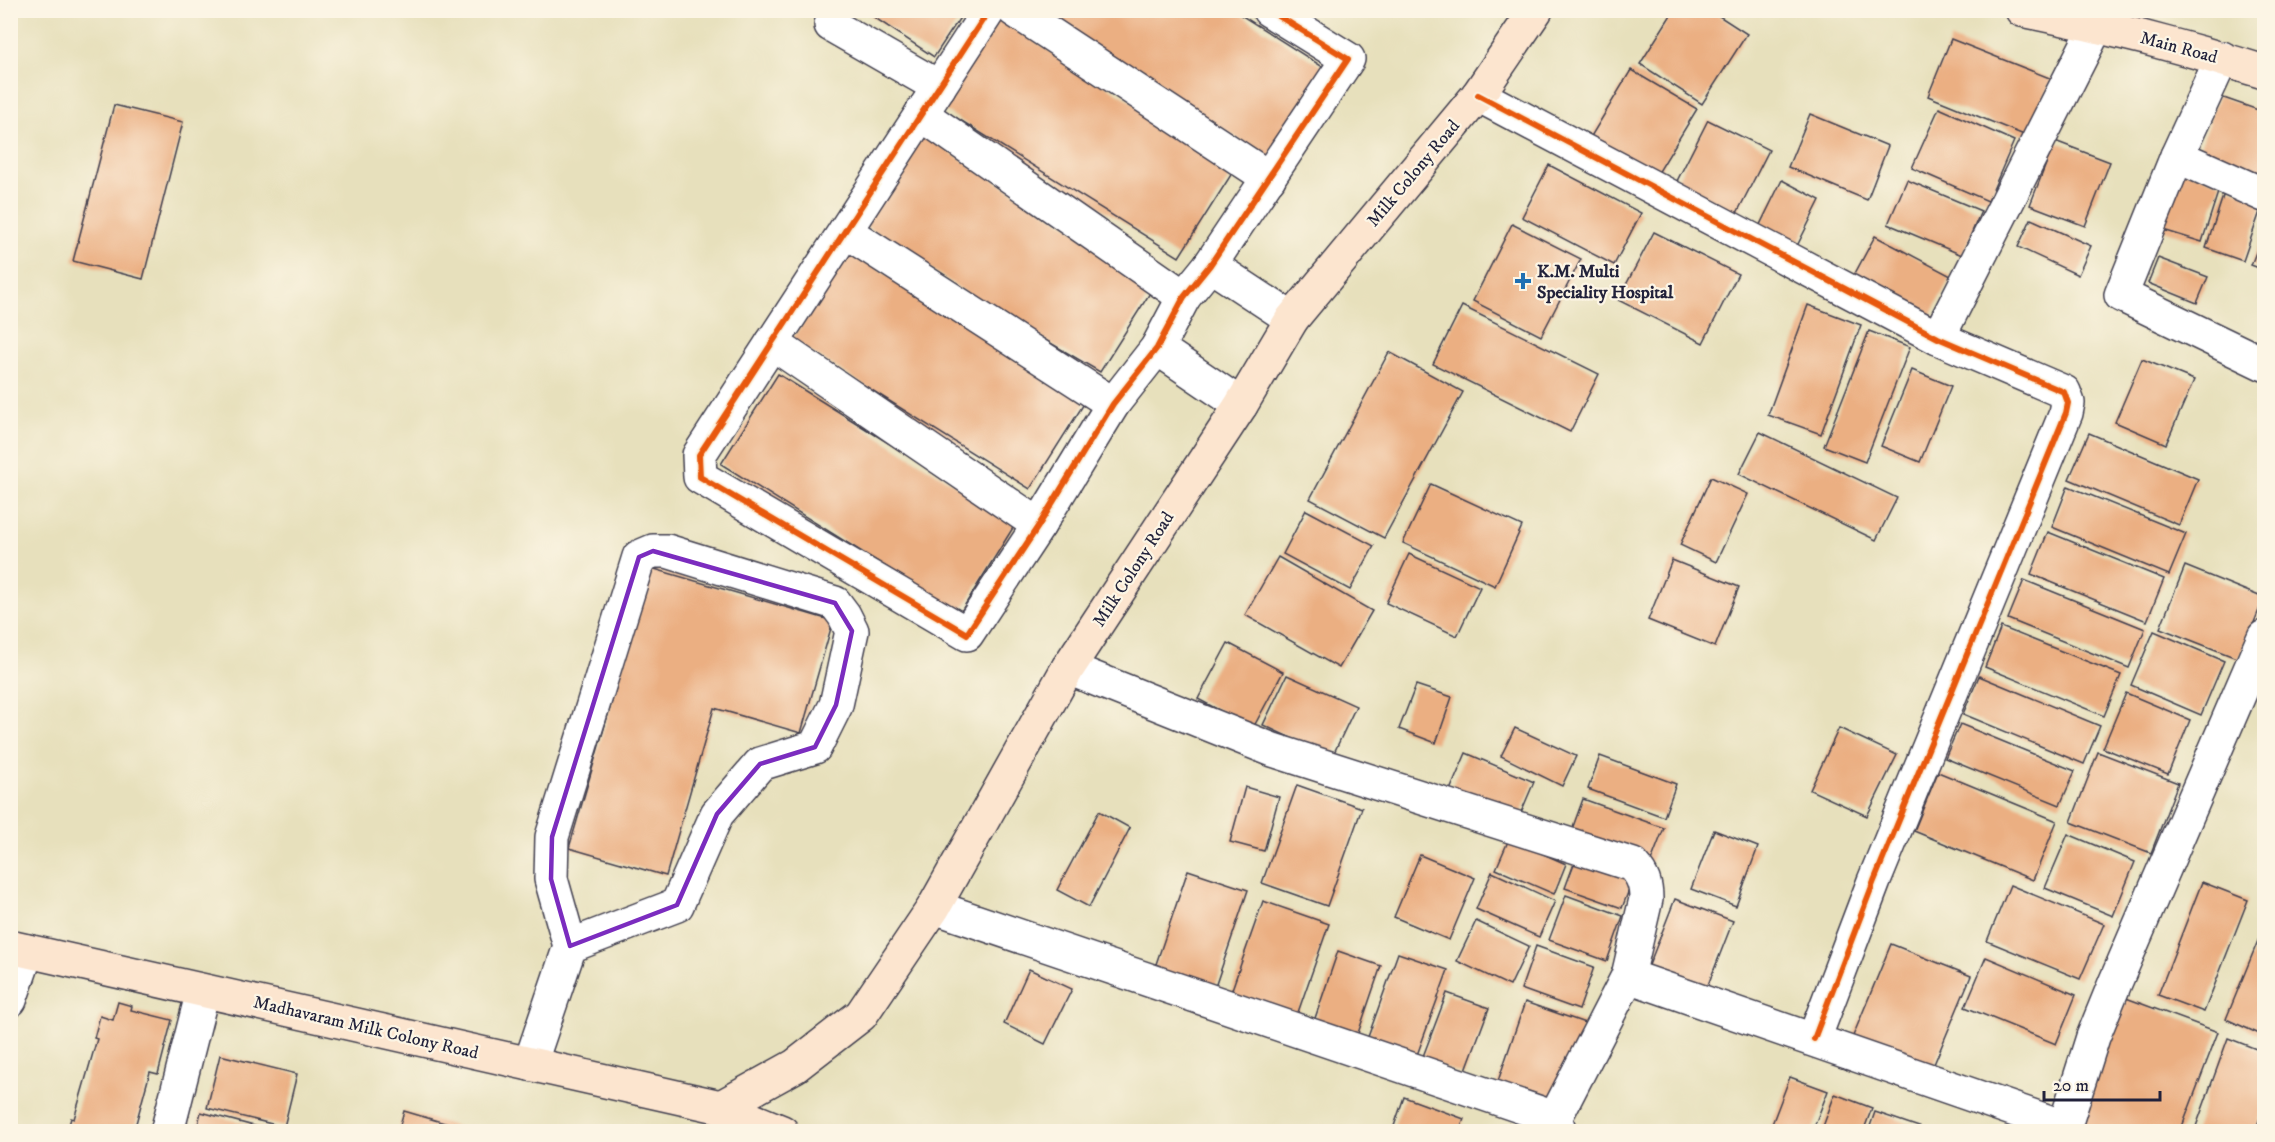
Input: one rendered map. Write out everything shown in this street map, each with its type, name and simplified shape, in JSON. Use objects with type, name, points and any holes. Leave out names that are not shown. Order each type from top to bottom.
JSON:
[{"type":"main road","name":"Milk Colony Road","points":[[721,1107],[795,1066],[861,1015],[934,907],[1068,668],[1241,405],[1292,320],[1478,95],[1536,10]]},
{"type":"main road","name":"Main Road","points":[[2022,10],[2097,25],[2222,58],[2265,72]]},
{"type":"main road","name":"Madhavaram Milk Colony Road","points":[[19,949],[721,1107],[782,1131]]},
{"type":"street","points":[[989,10],[699,455],[700,477],[967,633],[1039,525],[1113,404],[1157,348],[1184,297],[1210,265],[1348,58],[1269,10]]},
{"type":"street","points":[[1014,10],[1269,178]]},
{"type":"street","points":[[831,25],[939,87]]},
{"type":"street","points":[[1938,338],[2097,25]]},
{"type":"street","points":[[2222,58],[2177,156],[2121,295],[2265,364]]},
{"type":"street","points":[[1478,95],[1938,338],[2055,387],[2064,392],[2068,403],[1874,881],[1814,1039]]},
{"type":"street","points":[[921,114],[1184,297]]},
{"type":"street","points":[[2177,156],[2265,195]]},
{"type":"street","points":[[845,231],[1113,404]]},
{"type":"street","points":[[1210,265],[1292,320]]},
{"type":"street","points":[[772,343],[1039,525]]},
{"type":"street","points":[[1157,348],[1241,405]]},
{"type":"street","points":[[530,1064],[570,946],[550,879],[552,837],[639,557],[653,551],[667,551],[835,603],[852,632],[836,705],[815,747],[760,764],[717,814],[677,905],[570,946]]},
{"type":"street","points":[[1628,975],[2064,1129],[2093,1037],[2106,1005],[2265,637]]},
{"type":"street","points":[[934,907],[1557,1125],[1628,975],[1646,899],[1646,886],[1642,875],[1633,866],[1273,750],[1068,668]]},
{"type":"street","points":[[10,1000],[19,949]]},
{"type":"street","points":[[167,1131],[203,990]]},
{"type":"highlighted area","points":[[653,551],[835,603],[852,631],[836,705],[815,747],[760,764],[717,814],[677,905],[570,946],[551,879],[552,837],[639,557]]},
{"type":"building","points":[[863,10],[965,10],[934,57]]},
{"type":"building","points":[[1033,10],[1233,10],[1326,69],[1269,158]]},
{"type":"building","points":[[1674,10],[1710,10],[1747,34],[1702,104],[1640,64]]},
{"type":"building","points":[[998,18],[1236,167],[1179,257],[941,108]]},
{"type":"building","points":[[1951,39],[2052,79],[2029,137],[1928,96]]},
{"type":"building","points":[[1631,70],[1697,109],[1655,178],[1590,138]]},
{"type":"building","points":[[2218,96],[2264,112],[2264,186],[2195,161]]},
{"type":"building","points":[[114,105],[183,122],[143,279],[73,261]]},
{"type":"building","points":[[1939,108],[2014,141],[1988,201],[1912,168]]},
{"type":"building","points":[[1810,114],[1888,146],[1867,200],[1788,167]]},
{"type":"building","points":[[1708,120],[1769,150],[1737,213],[1676,183]]},
{"type":"building","points":[[919,133],[1157,282],[1100,372],[977,300],[862,223]]},
{"type":"building","points":[[2055,141],[2110,162],[2085,226],[2030,205]]},
{"type":"building","points":[[1549,165],[1641,213],[1614,265],[1522,217]]},
{"type":"building","points":[[2179,169],[2221,183],[2202,242],[2160,229]]},
{"type":"building","points":[[1782,180],[1820,200],[1792,256],[1754,237]]},
{"type":"building","points":[[1907,180],[1981,211],[1962,255],[1888,224]]},
{"type":"building","points":[[2226,187],[2264,200],[2243,261],[2206,248]]},
{"type":"building","points":[[2031,219],[2091,246],[2078,275],[2018,247]]},
{"type":"building","points":[[1512,224],[1581,259],[1541,336],[1473,301]]},
{"type":"building","points":[[1654,232],[1738,274],[1703,343],[1618,300]]},
{"type":"building","points":[[2264,232],[2264,270],[2251,265]]},
{"type":"building","points":[[1875,236],[1951,276],[1928,320],[1852,279]]},
{"type":"building","points":[[849,250],[1087,399],[1030,489],[792,340]]},
{"type":"building","points":[[2158,258],[2208,277],[2197,303],[2148,283]]},
{"type":"building","points":[[1808,305],[1861,325],[1821,434],[1768,415]]},
{"type":"building","points":[[1462,306],[1599,374],[1570,432],[1433,364]]},
{"type":"building","points":[[1869,331],[1910,347],[1865,462],[1824,446]]},
{"type":"building","points":[[1389,352],[1463,392],[1384,538],[1310,499]]},
{"type":"building","points":[[2142,359],[2194,380],[2166,444],[2115,422]]},
{"type":"building","points":[[1912,370],[1951,386],[1920,462],[1881,446]]},
{"type":"building","points":[[778,374],[1016,523],[960,613],[721,464]]},
{"type":"building","points":[[1760,432],[1897,498],[1876,540],[1739,474]]},
{"type":"building","points":[[2089,433],[2198,479],[2179,525],[2069,479]]},
{"type":"building","points":[[1711,477],[1748,494],[1716,562],[1680,545]]},
{"type":"building","points":[[1431,484],[1522,526],[1495,586],[1403,543]]},
{"type":"building","points":[[2068,486],[2186,534],[2169,575],[2052,527]]},
{"type":"building","points":[[1306,510],[1374,546],[1350,590],[1283,554]]},
{"type":"building","points":[[2048,532],[2164,579],[2147,621],[2031,574]]},
{"type":"building","points":[[1409,554],[1480,587],[1457,636],[1386,603]]},
{"type":"building","points":[[1278,557],[1372,611],[1339,668],[1245,615]]},
{"type":"building","points":[[1672,560],[1739,587],[1715,647],[1648,620]]},
{"type":"building","points":[[2185,566],[2264,598],[2239,659],[2160,628]]},
{"type":"building","points":[[651,568],[833,621],[801,733],[714,708],[666,876],[569,848]]},
{"type":"building","points":[[2024,580],[2145,629],[2129,668],[2008,619]]},
{"type":"building","points":[[2001,627],[2121,675],[2104,716],[1985,667]]},
{"type":"building","points":[[2154,631],[2224,661],[2201,715],[2131,685]]},
{"type":"building","points":[[1228,643],[1283,672],[1253,728],[1198,699]]},
{"type":"building","points":[[1287,675],[1356,706],[1332,757],[1263,725]]},
{"type":"building","points":[[1979,676],[2100,726],[2084,764],[1963,714]]},
{"type":"building","points":[[1416,685],[1452,697],[1436,743],[1399,729]]},
{"type":"building","points":[[2126,693],[2190,720],[2168,774],[2103,748]]},
{"type":"building","points":[[1960,724],[2075,771],[2060,805],[1945,758]]},
{"type":"building","points":[[1515,728],[1576,756],[1562,786],[1501,756]]},
{"type":"building","points":[[1839,728],[1897,755],[1867,816],[1810,790]]},
{"type":"building","points":[[2098,752],[2178,783],[2151,853],[2071,822]]},
{"type":"building","points":[[1466,753],[1534,782],[1516,824],[1448,795]]},
{"type":"building","points":[[1600,756],[1676,784],[1664,817],[1588,789]]},
{"type":"building","points":[[1938,772],[2057,821],[2033,880],[1914,831]]},
{"type":"building","points":[[1297,785],[1362,808],[1327,906],[1262,883]]},
{"type":"building","points":[[1245,787],[1279,797],[1264,851],[1230,842]]},
{"type":"building","points":[[1583,799],[1664,828],[1650,864],[1570,835]]},
{"type":"building","points":[[1099,811],[1130,828],[1089,907],[1057,890]]},
{"type":"building","points":[[1714,830],[1758,847],[1736,906],[1691,889]]},
{"type":"building","points":[[2068,834],[2135,862],[2113,916],[2045,888]]},
{"type":"building","points":[[1509,839],[1566,864],[1554,894],[1496,869]]},
{"type":"building","points":[[1578,853],[1635,874],[1622,908],[1565,888]]},
{"type":"building","points":[[1420,855],[1475,878],[1449,940],[1394,917]]},
{"type":"building","points":[[1188,870],[1248,890],[1214,990],[1154,970]]},
{"type":"building","points":[[1492,872],[1555,901],[1539,937],[1476,909]]},
{"type":"building","points":[[2202,882],[2248,900],[2204,1012],[2158,995]]},
{"type":"building","points":[[2010,885],[2104,924],[2080,979],[1987,941]]},
{"type":"building","points":[[1566,895],[1623,916],[1607,961],[1549,940]]},
{"type":"building","points":[[1675,899],[1733,921],[1704,995],[1646,973]]},
{"type":"building","points":[[1263,901],[1329,924],[1296,1018],[1230,995]]},
{"type":"building","points":[[1476,921],[1529,946],[1510,986],[1457,961]]},
{"type":"building","points":[[2264,926],[2264,1036],[2226,1019]]},
{"type":"building","points":[[1891,944],[1971,976],[1932,1069],[1853,1036]]},
{"type":"building","points":[[1536,946],[1594,967],[1579,1010],[1521,989]]},
{"type":"building","points":[[1338,951],[1381,966],[1355,1042],[1312,1027]]},
{"type":"building","points":[[1398,953],[1448,970],[1417,1055],[1368,1037]]},
{"type":"building","points":[[1986,957],[2076,995],[2056,1044],[1965,1007]]},
{"type":"building","points":[[1029,969],[1072,989],[1045,1044],[1004,1024]]},
{"type":"building","points":[[1447,993],[1489,1008],[1464,1075],[1422,1059]]},
{"type":"building","points":[[2126,998],[2218,1032],[2180,1132],[2088,1132],[2076,1127]]},
{"type":"building","points":[[118,1002],[132,1006],[131,1010],[172,1020],[158,1074],[150,1072],[135,1127],[143,1129],[142,1132],[62,1132],[64,1124],[69,1125],[71,1118],[74,1119],[97,1039],[94,1038],[100,1016],[113,1020]]},
{"type":"building","points":[[1525,1002],[1585,1023],[1555,1107],[1496,1087]]},
{"type":"building","points":[[2228,1038],[2264,1052],[2264,1106],[2255,1132],[2194,1132]]},
{"type":"building","points":[[220,1055],[297,1074],[284,1127],[207,1108]]},
{"type":"building","points":[[1790,1077],[1828,1091],[1812,1132],[1769,1132]]},
{"type":"building","points":[[1835,1094],[1872,1108],[1863,1132],[1821,1132]]},
{"type":"building","points":[[1404,1097],[1464,1119],[1459,1132],[1392,1132]]},
{"type":"building","points":[[404,1111],[472,1131],[472,1132],[398,1132]]},
{"type":"building","points":[[201,1112],[273,1131],[273,1132],[196,1132]]},
{"type":"building","points":[[1875,1112],[1931,1131],[1931,1132],[1868,1132]]},
{"type":"cycle path","points":[[989,10],[699,455],[700,477],[967,634],[1039,525],[1113,404],[1157,348],[1184,297],[1210,265],[1348,59],[1269,10]]},
{"type":"cycle path","points":[[1478,95],[1938,338],[2064,392],[2068,403],[2066,413],[1874,881],[1814,1039]]},
{"type":"place","name":"K.M. Multi Speciality Hospital","points":[[1523,281]]}]
